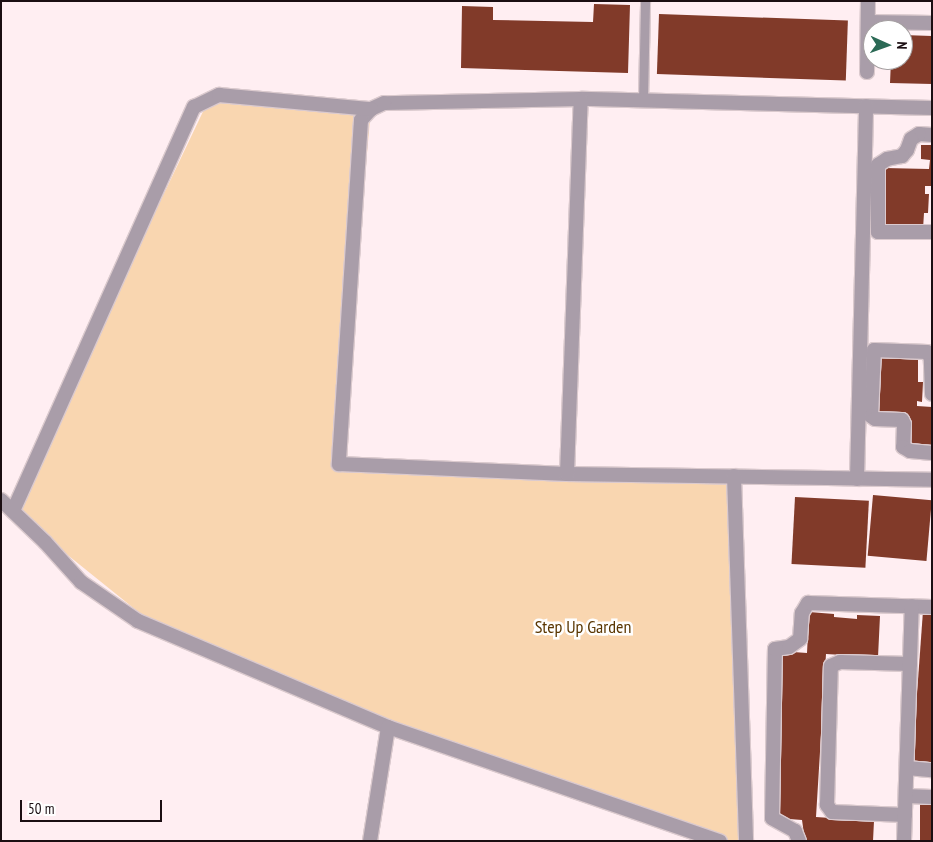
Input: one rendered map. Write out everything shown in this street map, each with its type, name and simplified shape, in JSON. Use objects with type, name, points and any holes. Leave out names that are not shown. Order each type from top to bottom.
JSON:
[{"type":"street","points":[[868,1],[868,20]]},
{"type":"street","points":[[913,23],[932,23]]},
{"type":"street","points":[[12,511],[194,107],[218,95],[371,109]]},
{"type":"street","points":[[567,474],[581,99]]},
{"type":"street","points":[[932,108],[581,99],[384,103],[371,109],[361,120],[339,464],[567,474],[932,480]]},
{"type":"street","points":[[866,106],[863,231],[871,416],[875,419],[902,420],[904,424],[903,447],[910,451],[932,453]]},
{"type":"street","points":[[878,232],[878,165],[886,158],[902,156],[907,150],[911,139],[919,134],[932,135]]},
{"type":"street","points":[[863,231],[929,234],[932,232]]},
{"type":"street","points":[[867,350],[927,352],[932,358],[932,394]]},
{"type":"street","points":[[857,479],[867,350]]},
{"type":"street","points":[[734,476],[746,841]]},
{"type":"street","points":[[1,500],[45,542],[81,582],[138,621],[388,727],[720,841]]},
{"type":"street","points":[[799,841],[795,831],[772,818],[775,649],[789,647],[800,639],[802,612],[808,603],[932,607]]},
{"type":"street","points":[[904,841],[912,606]]},
{"type":"street","points":[[905,815],[832,812],[827,805],[831,666],[840,662],[910,664]]},
{"type":"street","points":[[370,841],[388,727]]},
{"type":"street","points":[[907,768],[932,770]]},
{"type":"street","points":[[906,796],[932,797]]},
{"type":"lane","points":[[643,100],[646,1]]},
{"type":"green space","name":"Step Up Garden","points":[[209,99],[371,109],[339,463],[734,476],[746,841],[721,841],[357,714],[162,631],[13,511]]},
{"type":"building","points":[[594,4],[630,5],[628,73],[461,68],[462,6],[493,7],[493,20],[593,22]]},
{"type":"building","points":[[659,14],[848,21],[846,81],[657,74]]},
{"type":"building","points":[[913,35],[932,36],[932,84],[890,83],[891,70],[913,70]]},
{"type":"building","points":[[921,145],[932,145],[932,186],[925,186],[925,194],[929,194],[928,213],[924,213],[923,229],[880,226],[884,168],[929,169],[930,160],[921,159]]},
{"type":"building","points":[[877,356],[918,359],[918,382],[923,382],[922,402],[917,401],[917,406],[932,407],[932,448],[907,447],[909,416],[874,415]]},
{"type":"building","points":[[873,495],[932,500],[926,561],[868,556]]},
{"type":"building","points":[[795,497],[869,501],[865,568],[791,564]]},
{"type":"building","points":[[923,611],[932,612],[932,764],[912,763]]},
{"type":"building","points":[[809,612],[834,614],[834,617],[857,619],[857,615],[880,616],[878,657],[826,654],[816,817],[874,821],[873,841],[805,841],[802,820],[777,818],[779,651],[807,653]]},
{"type":"building","points":[[920,802],[932,802],[932,841],[920,841]]}]
